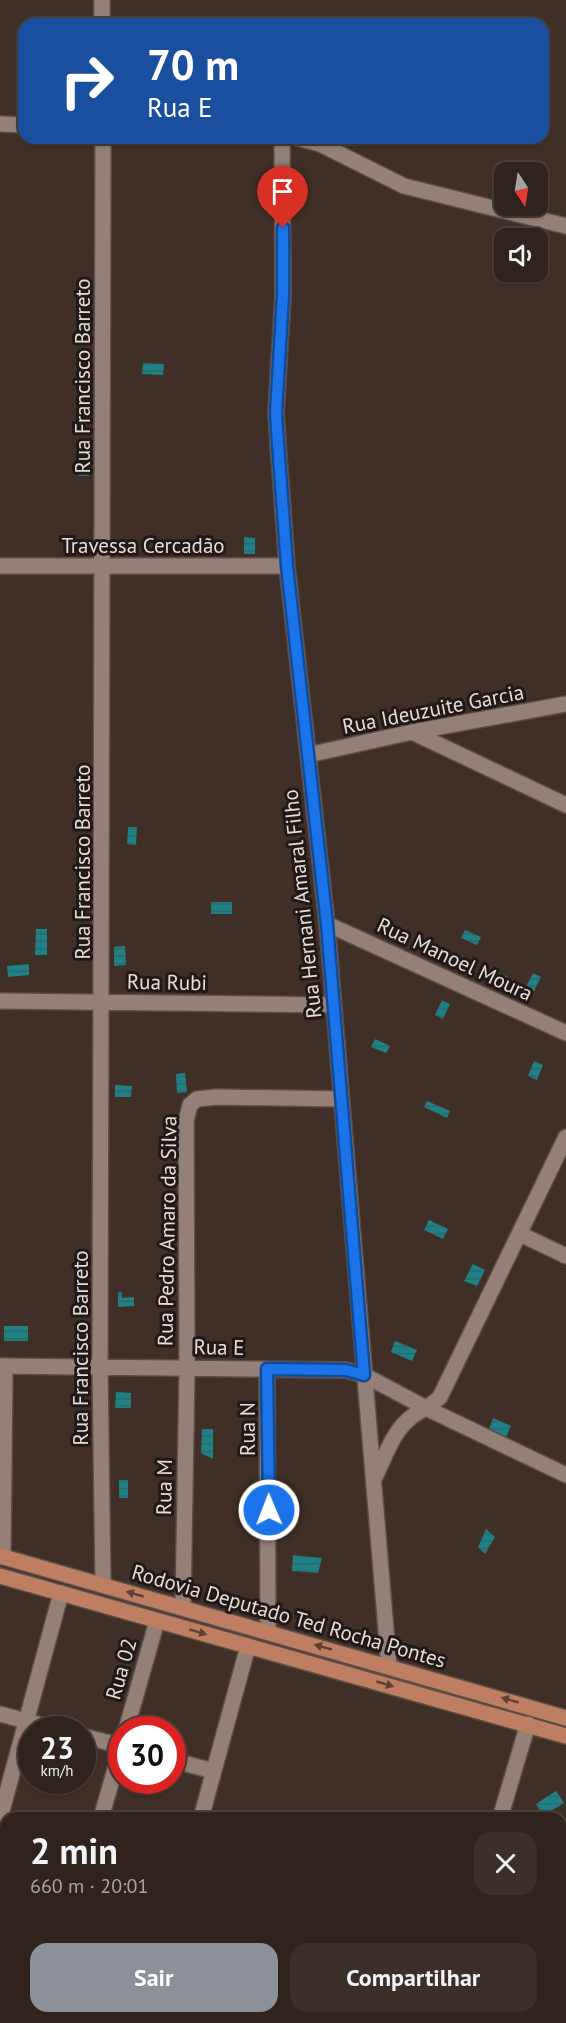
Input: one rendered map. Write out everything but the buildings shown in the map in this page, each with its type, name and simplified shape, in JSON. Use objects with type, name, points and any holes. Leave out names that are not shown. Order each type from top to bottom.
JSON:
[{"type":"main road","name":"Rodovia Deputado Ted Rocha Pontes","points":[[1,1556],[566,1718]]},
{"type":"main road","name":"Rodovia Deputado Ted Rocha Pontes","points":[[0,1576],[566,1736]]},
{"type":"street","points":[[102,0],[102,18]]},
{"type":"street","points":[[0,124],[18,125]]},
{"type":"street","name":"Rua Francisco Barreto","points":[[103,144],[104,566],[100,1366],[103,1585]]},
{"type":"street","name":"Rua Hernani Amaral Filho","points":[[282,144],[283,295],[276,413],[287,566],[327,924],[389,1666]]},
{"type":"street","points":[[320,144],[404,186],[566,226]]},
{"type":"street","name":"Travessa Cercadão","points":[[0,566],[287,566]]},
{"type":"street","name":"Rua Ideuzuite Garcia","points":[[308,755],[412,732],[566,704]]},
{"type":"street","points":[[412,732],[566,806]]},
{"type":"street","name":"Rua Manoel Moura","points":[[327,924],[566,1033]]},
{"type":"street","name":"Rua Rubi","points":[[0,1001],[333,1005]]},
{"type":"street","name":"Rua Pedro Amaro da Silva","points":[[187,1367],[185,1160],[186,1121],[190,1105],[197,1099],[216,1097],[341,1099]]},
{"type":"street","points":[[375,1477],[401,1427],[410,1418],[428,1409],[440,1397],[566,1137]]},
{"type":"street","points":[[520,1234],[566,1256]]},
{"type":"street","points":[[1,1556],[2,1366]]},
{"type":"street","name":"Rua E","points":[[2,1366],[346,1370],[364,1375],[428,1409],[566,1475]]},
{"type":"street","name":"Rua M","points":[[183,1608],[187,1367]]},
{"type":"street","name":"Rua N","points":[[267,1369],[268,1632]]},
{"type":"street","points":[[29,1716],[62,1593]]},
{"type":"street","name":"Rua 02","points":[[130,1716],[157,1621]]},
{"type":"street","points":[[203,1812],[248,1646]]},
{"type":"street","points":[[0,1714],[18,1718]]},
{"type":"street","points":[[502,1812],[528,1724]]},
{"type":"street","points":[[2,1812],[18,1756]]},
{"type":"street","points":[[186,1764],[213,1771]]},
{"type":"street","points":[[103,1812],[108,1793]]},
{"type":"water","points":[[143,363],[164,364],[163,375],[142,374]]},
{"type":"water","points":[[79,459],[90,459],[89,476],[79,476]]},
{"type":"water","points":[[244,537],[255,538],[255,554],[244,554]]},
{"type":"water","points":[[128,827],[137,827],[136,845],[127,844]]},
{"type":"water","points":[[211,902],[232,902],[232,914],[211,914]]},
{"type":"water","points":[[36,929],[47,929],[47,955],[35,955]]},
{"type":"water","points":[[465,930],[481,937],[477,945],[461,938]]},
{"type":"water","points":[[125,946],[126,965],[114,966],[114,947]]},
{"type":"water","points":[[29,964],[29,975],[8,977],[7,966]]},
{"type":"water","points":[[498,972],[514,980],[509,989],[493,981]]},
{"type":"water","points":[[533,973],[541,977],[534,991],[526,987]]},
{"type":"water","points":[[442,1000],[450,1004],[443,1019],[435,1015]]},
{"type":"water","points":[[375,1039],[390,1046],[386,1053],[371,1047]]},
{"type":"water","points":[[534,1061],[543,1065],[537,1080],[528,1076]]},
{"type":"water","points":[[185,1073],[187,1092],[177,1093],[176,1074]]},
{"type":"water","points":[[115,1085],[132,1086],[131,1097],[115,1097]]},
{"type":"water","points":[[427,1101],[450,1111],[447,1118],[424,1107]]},
{"type":"water","points":[[429,1220],[448,1229],[443,1239],[424,1230]]},
{"type":"water","points":[[473,1264],[485,1270],[477,1286],[464,1281]]},
{"type":"water","points":[[118,1292],[122,1292],[122,1298],[134,1297],[134,1306],[118,1307]]},
{"type":"water","points":[[4,1326],[28,1326],[28,1341],[4,1341]]},
{"type":"water","points":[[395,1341],[417,1350],[412,1361],[391,1352]]},
{"type":"water","points":[[116,1392],[131,1393],[131,1408],[115,1408]]},
{"type":"water","points":[[493,1418],[511,1426],[506,1437],[489,1430]]},
{"type":"water","points":[[202,1429],[213,1429],[213,1459],[201,1453]]},
{"type":"water","points":[[119,1480],[128,1480],[128,1498],[119,1498]]},
{"type":"water","points":[[486,1529],[495,1537],[485,1554],[478,1547]]},
{"type":"water","points":[[293,1555],[322,1558],[318,1573],[292,1571]]},
{"type":"water","points":[[556,1791],[564,1803],[549,1812],[541,1812],[536,1804]]},
{"type":"route","points":[[269,1510],[267,1369],[346,1370],[364,1375],[327,924],[287,566],[278,443],[276,413],[283,295],[283,228]]}]
